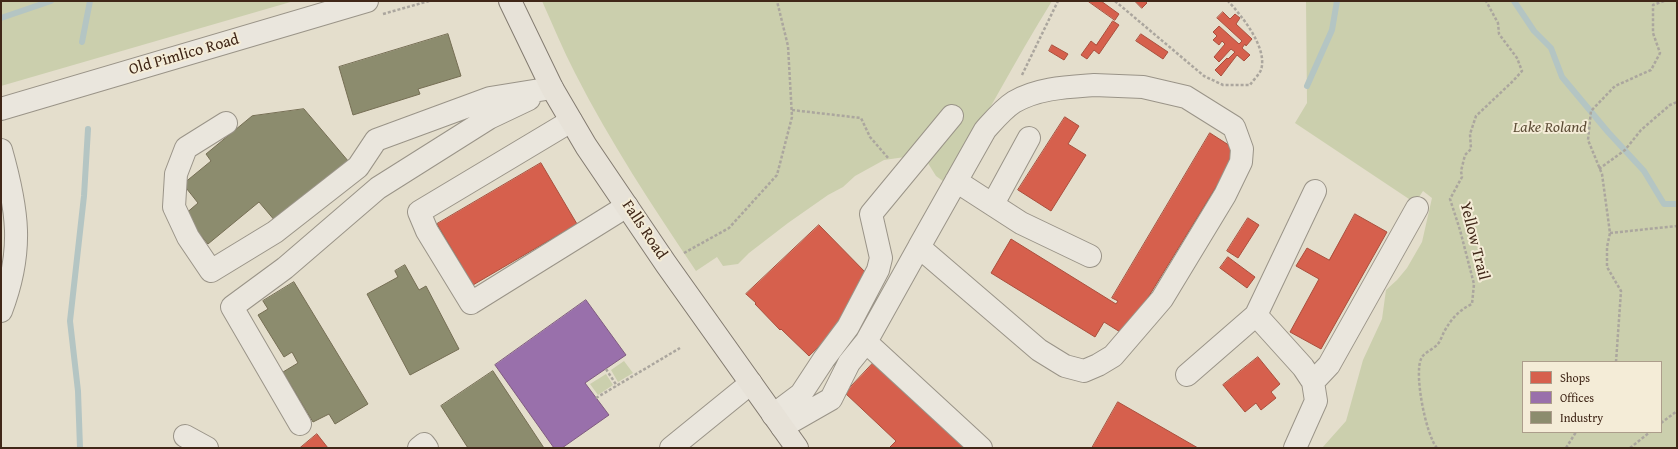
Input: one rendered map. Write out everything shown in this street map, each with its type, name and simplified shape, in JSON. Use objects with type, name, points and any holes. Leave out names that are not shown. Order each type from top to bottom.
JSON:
[{"type":"main road","name":"Falls Road","points":[[510,1],[552,88],[571,121],[666,264],[797,448]]},
{"type":"street","name":"Old Pimlico Road","points":[[1,109],[367,1]]},
{"type":"street","points":[[778,421],[831,399],[849,363],[866,342],[919,247],[956,181],[985,130],[998,115],[1014,103],[1034,93],[1058,87],[1094,85],[1143,86],[1186,97],[1234,127],[1242,148],[1241,162],[1226,195],[1162,299],[1113,356],[1084,371],[1065,366],[1039,350],[919,247]]},
{"type":"street","points":[[226,123],[186,148],[176,174],[174,207],[188,237],[211,271],[275,232],[358,167],[376,140],[490,98],[552,88]]},
{"type":"street","points":[[300,424],[232,307],[285,268],[378,188],[489,118],[552,88]]},
{"type":"street","points":[[778,421],[801,394],[824,359],[848,327],[878,270],[881,258],[871,214],[952,116]]},
{"type":"street","points":[[571,121],[419,212],[427,231],[471,303],[627,206]]},
{"type":"street","points":[[993,204],[1029,138]]},
{"type":"street","points":[[1,150],[12,190],[16,220],[16,251],[11,280],[1,310]]},
{"type":"street","points":[[956,181],[1021,223],[1090,256]]},
{"type":"street","points":[[1187,376],[1256,315],[1315,191]]},
{"type":"street","points":[[1313,382],[1329,365],[1417,208]]},
{"type":"street","points":[[1256,315],[1303,367],[1313,382],[1316,401],[1295,448]]},
{"type":"street","points":[[866,342],[981,448]]},
{"type":"street","points":[[671,448],[751,383]]},
{"type":"street","points":[[185,436],[208,448]]},
{"type":"street","points":[[419,448],[424,444],[427,448]]},
{"type":"path","points":[[666,264],[729,228],[777,175],[792,117],[792,110],[788,46],[777,1]]},
{"type":"path","points":[[1014,103],[1021,78],[1058,1]]},
{"type":"path","points":[[1115,1],[1175,54],[1204,76],[1223,85],[1250,85],[1261,70],[1261,52],[1255,36],[1228,1]]},
{"type":"path","name":"Yellow Trail","points":[[1437,448],[1433,444],[1424,413],[1417,372],[1421,357],[1438,344],[1448,325],[1460,310],[1472,304],[1474,284],[1460,230],[1450,199],[1462,177],[1461,170],[1465,155],[1471,149],[1470,134],[1476,116],[1522,71],[1517,58],[1499,34],[1498,23],[1486,1]]},
{"type":"path","points":[[1616,361],[1621,291],[1607,267],[1607,247],[1610,233],[1602,174],[1588,140],[1591,111],[1615,86],[1651,70],[1660,53],[1653,33],[1653,5],[1664,1]]},
{"type":"path","points":[[1599,168],[1625,150],[1641,130],[1670,105],[1677,102]]},
{"type":"path","points":[[792,110],[860,118],[870,137],[904,174]]},
{"type":"path","points":[[1610,233],[1677,226]]},
{"type":"path","points":[[596,398],[680,348]]},
{"type":"path","points":[[606,369],[618,386]]},
{"type":"path","points":[[1662,422],[1677,410]]},
{"type":"path","points":[[1566,448],[1575,433]]},
{"type":"path","points":[[1630,448],[1649,433]]},
{"type":"green space","points":[[1,1],[294,1],[1,86]]},
{"type":"green space","points":[[542,1],[1052,1],[947,184],[936,176],[926,160],[912,156],[884,160],[855,176],[843,187],[828,195],[788,223],[749,253],[738,264],[723,266],[717,257],[696,271],[617,149],[588,99]]},
{"type":"green space","name":"Lake Roland","points":[[1306,1],[1677,1],[1677,448],[1322,448],[1346,421],[1363,360],[1382,319],[1386,290],[1407,268],[1422,242],[1432,198],[1423,191],[1415,203],[1295,123],[1307,103]]},
{"type":"green space","points":[[624,361],[633,373],[618,382],[611,370]]},
{"type":"green space","points":[[606,374],[613,385],[598,395],[590,384]]},
{"type":"building: Shops","points":[[1088,1],[1101,1],[1119,14],[1115,20]]},
{"type":"building: Shops","points":[[1135,1],[1145,1],[1147,3],[1142,8]]},
{"type":"building: Shops","points":[[1223,12],[1230,19],[1235,14],[1240,18],[1236,24],[1252,39],[1242,48],[1250,55],[1244,61],[1237,55],[1221,76],[1215,70],[1235,52],[1231,49],[1219,62],[1214,57],[1225,44],[1222,41],[1219,45],[1213,40],[1217,36],[1213,32],[1219,26],[1239,44],[1242,41],[1217,18]]},
{"type":"building: Shops","points":[[1113,21],[1119,25],[1099,54],[1094,50],[1087,59],[1081,55],[1091,41],[1096,45]]},
{"type":"building: Shops","points":[[1141,34],[1168,52],[1163,59],[1136,41]]},
{"type":"building: Shops","points":[[1052,45],[1068,54],[1064,60],[1049,51]]},
{"type":"building: Shops","points":[[1065,117],[1079,126],[1068,144],[1086,155],[1051,211],[1018,190]]},
{"type":"building: Shops","points":[[1210,133],[1238,151],[1125,335],[1104,322],[1095,337],[991,273],[1011,239],[1116,304],[1118,301],[1112,298]]},
{"type":"building: Shops","points":[[541,163],[577,224],[473,285],[437,224]]},
{"type":"building: Shops","points":[[1355,214],[1387,232],[1321,349],[1290,332],[1319,279],[1296,266],[1307,248],[1329,260]]},
{"type":"building: Shops","points":[[1248,218],[1259,225],[1238,258],[1227,251]]},
{"type":"building: Shops","points":[[819,225],[869,276],[840,326],[809,356],[781,329],[780,330],[746,294]]},
{"type":"building: Shops","points":[[1228,257],[1255,277],[1247,288],[1220,268]]},
{"type":"building: Shops","points":[[1258,357],[1280,384],[1271,392],[1276,398],[1261,410],[1256,403],[1245,412],[1223,385]]},
{"type":"building: Shops","points":[[876,360],[969,448],[889,448],[896,441],[845,393]]},
{"type":"building: Shops","points":[[1118,402],[1198,448],[1092,448]]},
{"type":"building: Shops","points":[[317,434],[328,448],[300,448]]},
{"type":"building: Offices","points":[[586,300],[626,355],[585,383],[609,415],[562,448],[554,448],[495,365]]},
{"type":"building: Industry","points":[[448,34],[461,76],[418,89],[420,94],[353,115],[339,67]]},
{"type":"building: Industry","points":[[304,109],[349,162],[276,222],[259,202],[208,244],[184,215],[198,203],[183,184],[211,161],[206,154],[252,116]]},
{"type":"building: Industry","points":[[405,265],[419,290],[426,286],[459,349],[410,375],[367,294],[398,277],[395,271]]},
{"type":"building: Industry","points":[[294,282],[368,404],[335,424],[329,414],[313,422],[283,372],[298,363],[292,352],[284,357],[258,315],[268,309],[263,301]]},
{"type":"building: Industry","points":[[493,371],[544,448],[468,448],[441,406]]},
{"type":"waterway","points":[[1,18],[51,1]]},
{"type":"waterway","points":[[82,42],[90,1]]},
{"type":"waterway","points":[[1307,86],[1332,30],[1337,1]]},
{"type":"waterway","points":[[1514,1],[1534,31],[1551,48],[1562,77],[1608,132],[1644,171],[1664,204],[1676,204]]},
{"type":"waterway","points":[[80,448],[78,391],[70,321],[84,196],[88,129]]}]
